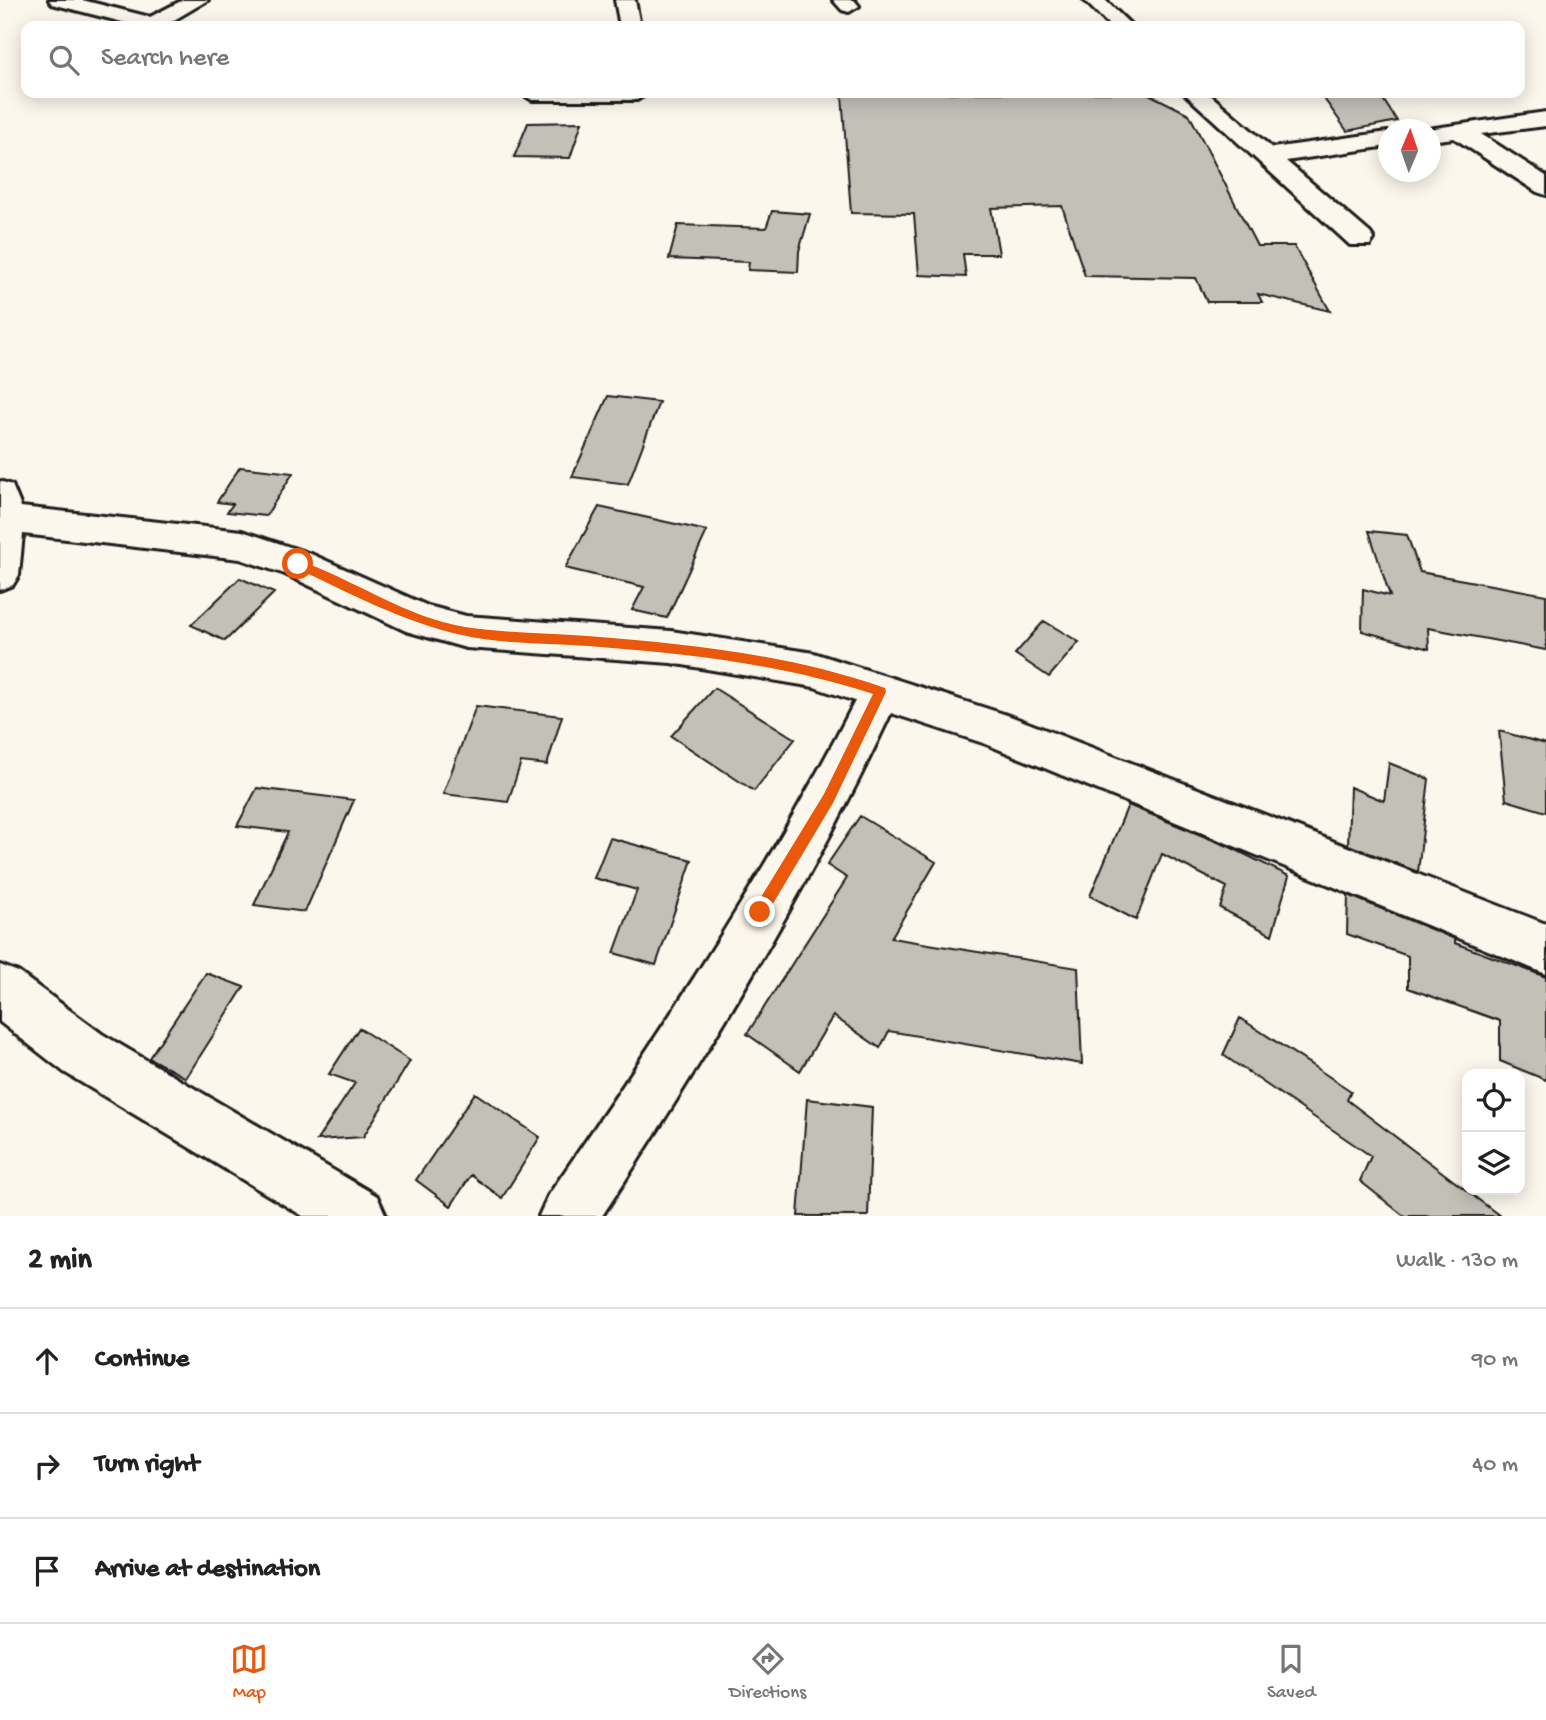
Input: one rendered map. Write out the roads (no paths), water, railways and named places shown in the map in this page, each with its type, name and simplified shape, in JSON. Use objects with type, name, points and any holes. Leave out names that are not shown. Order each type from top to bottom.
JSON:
[{"type":"street","points":[[60,0],[141,21]]},
{"type":"street","points":[[163,21],[198,0]]},
{"type":"street","points":[[625,0],[629,21]]},
{"type":"street","points":[[1094,0],[1117,21]]},
{"type":"street","points":[[1201,98],[1360,239]]},
{"type":"street","points":[[1441,132],[1546,119]]},
{"type":"street","points":[[1458,130],[1546,187]]},
{"type":"street","points":[[1266,156],[1378,140]]},
{"type":"street","points":[[0,575],[3,506],[155,533],[242,545],[298,564],[420,620],[466,632],[671,647],[755,658],[814,670],[995,729],[1546,949]]},
{"type":"street","points":[[568,1216],[677,1054],[828,799],[880,692]]},
{"type":"street","points":[[0,990],[83,1053],[357,1216]]}]
